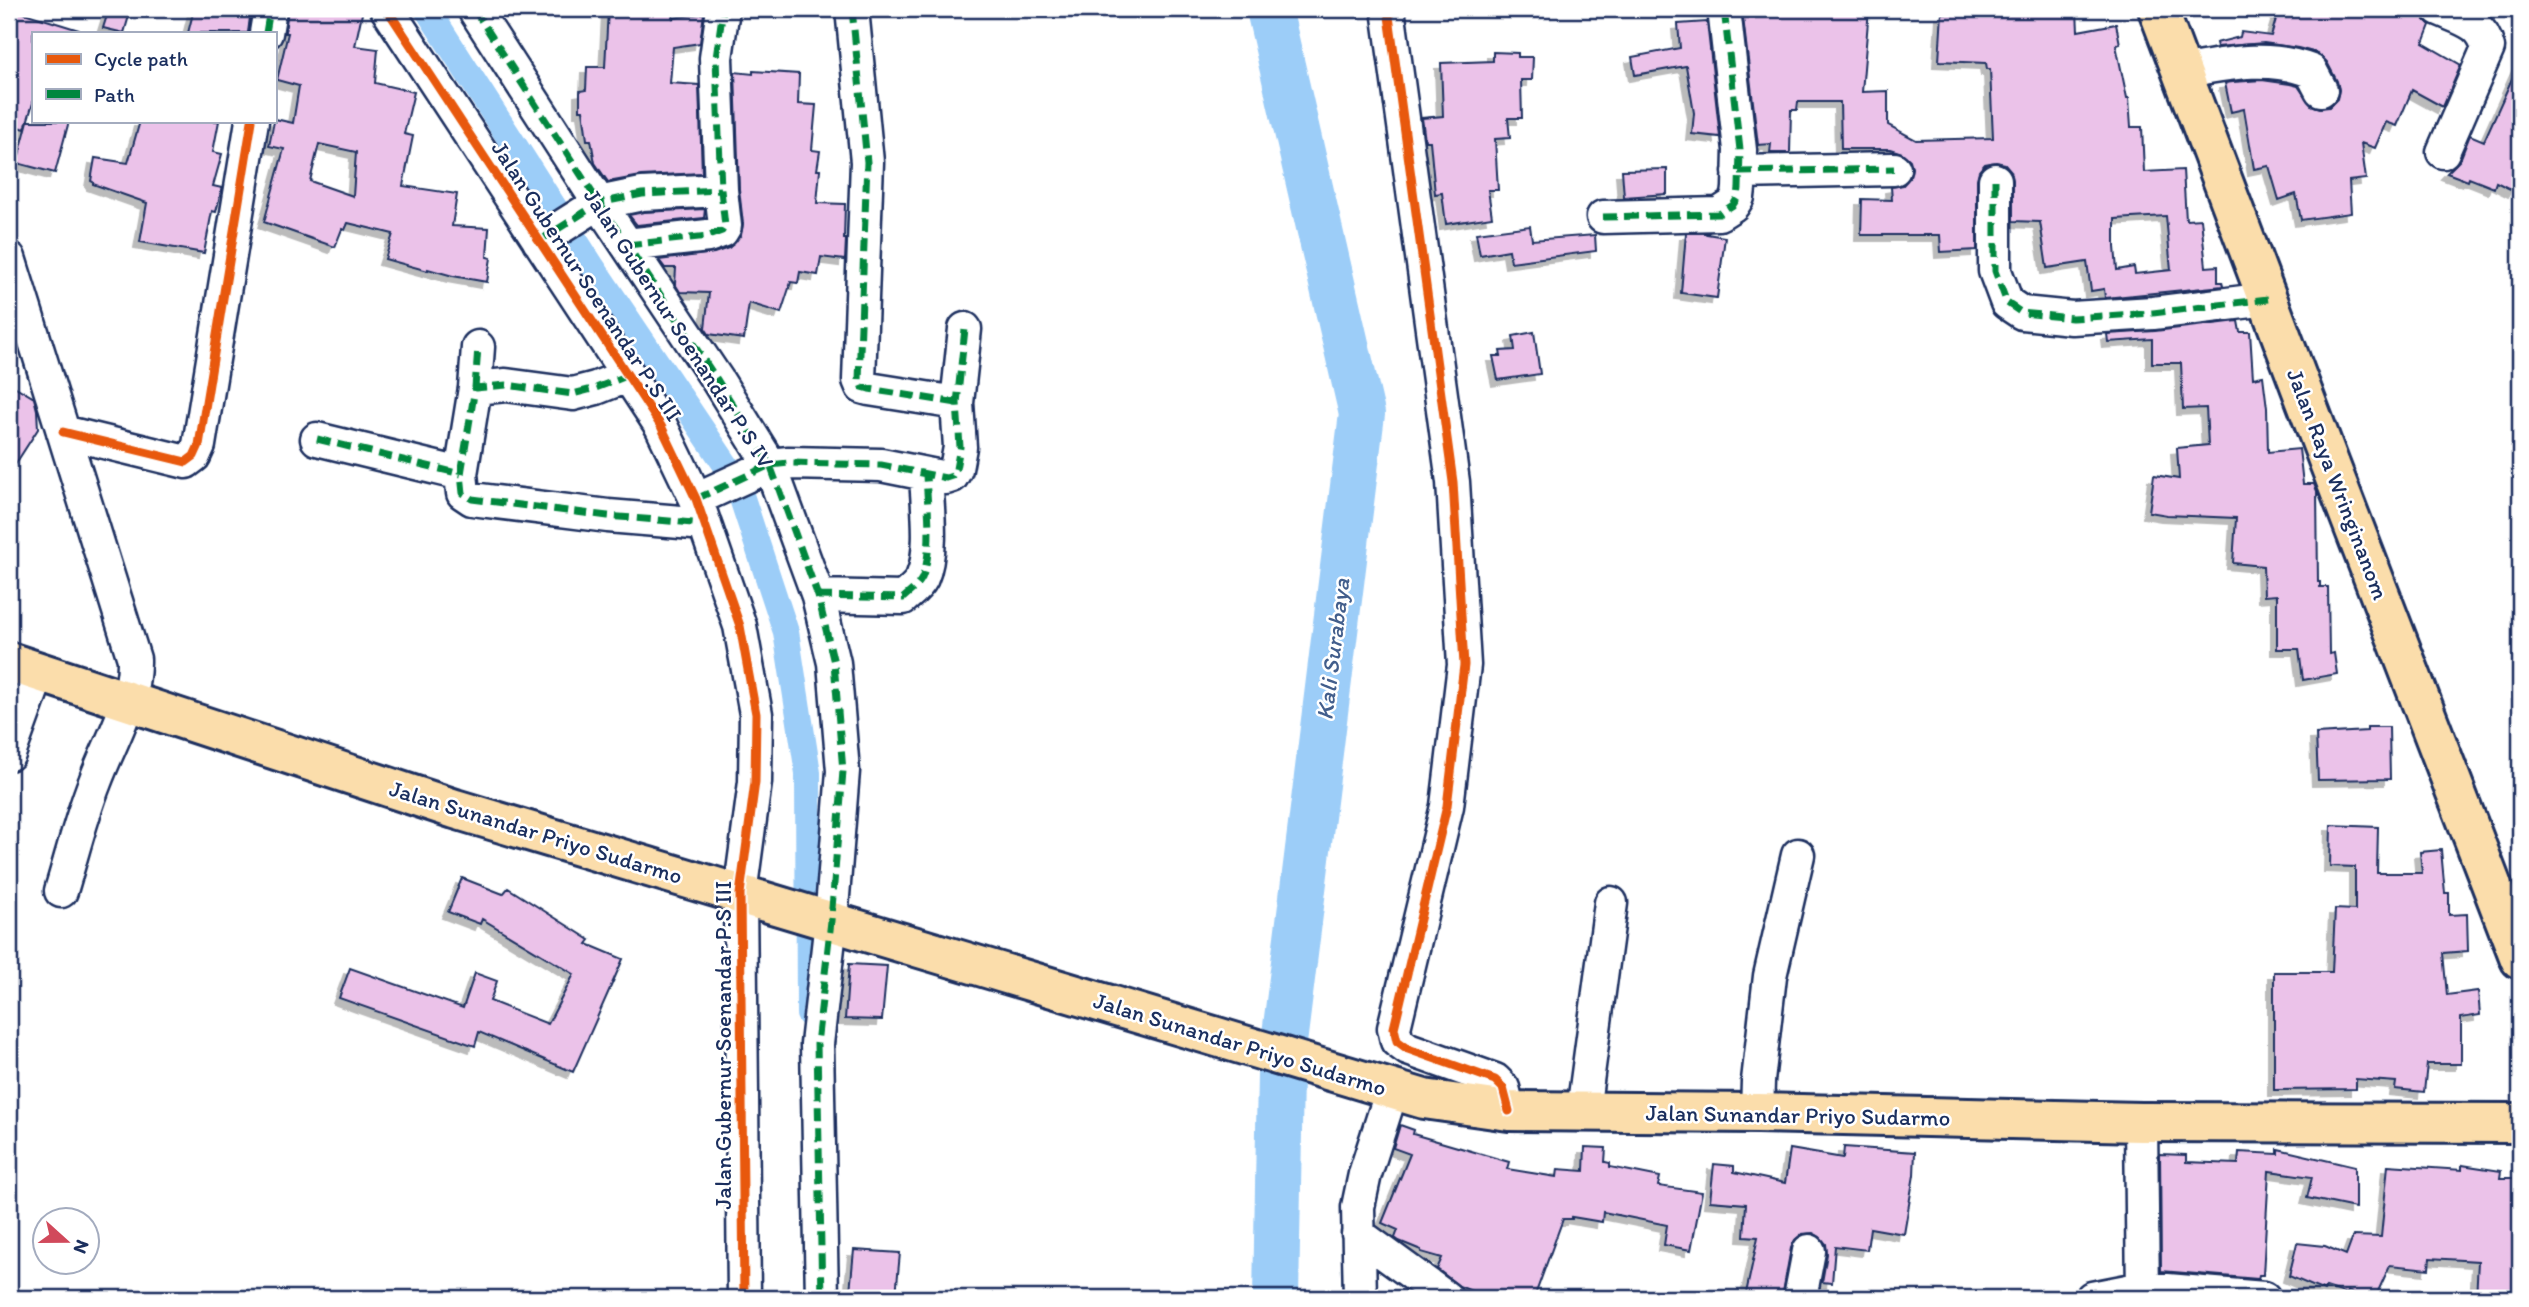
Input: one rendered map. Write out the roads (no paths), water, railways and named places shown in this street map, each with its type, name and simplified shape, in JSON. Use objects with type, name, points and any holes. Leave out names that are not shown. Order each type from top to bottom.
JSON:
[{"type":"main road","name":"Jalan Raya Wringinanom","points":[[2158,9],[2520,959]]},
{"type":"main road","name":"Jalan Sunandar Priyo Sudarmo","points":[[24,666],[454,809],[1424,1099],[1509,1111],[1757,1113],[2141,1122],[2520,1123]]},
{"type":"street","points":[[266,32],[270,9]]},
{"type":"street","name":"Jalan Gubernur Soenandar P.S III","points":[[387,9],[544,238],[707,504],[740,626],[756,714],[749,897],[744,1298]]},
{"type":"street","name":"Jalan Gubernur Soenandar P.S IV","points":[[476,9],[594,205],[627,245],[718,381],[765,468],[818,596],[834,663],[843,771],[825,919],[817,1044],[822,1298]]},
{"type":"street","points":[[627,245],[708,236],[722,231],[725,219],[721,190],[716,58],[723,9]]},
{"type":"street","points":[[852,9],[867,162],[859,380],[862,387],[869,389],[957,403]]},
{"type":"street","points":[[1388,9],[1453,482],[1464,665],[1447,806],[1394,1028],[1397,1041],[1408,1049],[1495,1080],[1503,1088],[1509,1111]]},
{"type":"street","points":[[1603,217],[1719,214],[1728,210],[1738,197],[1740,150],[1724,9]]},
{"type":"street","points":[[2439,9],[2477,26],[2485,36],[2488,48],[2444,152]]},
{"type":"street","points":[[2181,72],[2255,60],[2292,64],[2311,71],[2321,90]]},
{"type":"street","points":[[63,432],[186,462],[194,456],[200,445],[252,122]]},
{"type":"street","points":[[1740,172],[1894,169]]},
{"type":"street","points":[[1995,180],[1994,271],[2007,303],[2022,313],[2072,318],[2153,313],[2268,299]]},
{"type":"street","points":[[544,238],[594,205],[642,194],[721,190]]},
{"type":"street","points":[[9,258],[134,659],[135,675],[128,702],[94,782],[61,891]]},
{"type":"street","points":[[478,347],[475,387],[461,474],[463,493],[472,499],[608,516],[707,504],[765,468],[789,463],[881,465],[946,478],[952,476],[960,447],[957,403],[965,329]]},
{"type":"street","points":[[475,387],[506,385],[573,394],[629,375]]},
{"type":"street","points":[[317,439],[461,474]]},
{"type":"street","points":[[818,596],[903,598],[913,590],[921,580],[928,557],[926,474]]},
{"type":"street","points":[[9,754],[24,666]]},
{"type":"street","points":[[1757,1113],[1770,976],[1798,855]]},
{"type":"street","points":[[1583,1111],[1611,902]]},
{"type":"street","points":[[1360,1298],[1358,1207],[1384,1088]]},
{"type":"street","points":[[2141,1122],[2143,1293]]},
{"type":"street","points":[[1358,1234],[1446,1298]]},
{"type":"street","points":[[1800,1298],[1809,1251]]},
{"type":"street","points":[[2092,1298],[2143,1293],[2264,1298]]},
{"type":"waterway","points":[[427,9],[591,265],[736,480],[786,632],[808,773],[809,1014]]},
{"type":"waterway","name":"Kali Surabaya","points":[[1269,9],[1362,414],[1280,1075],[1276,1298]]}]
